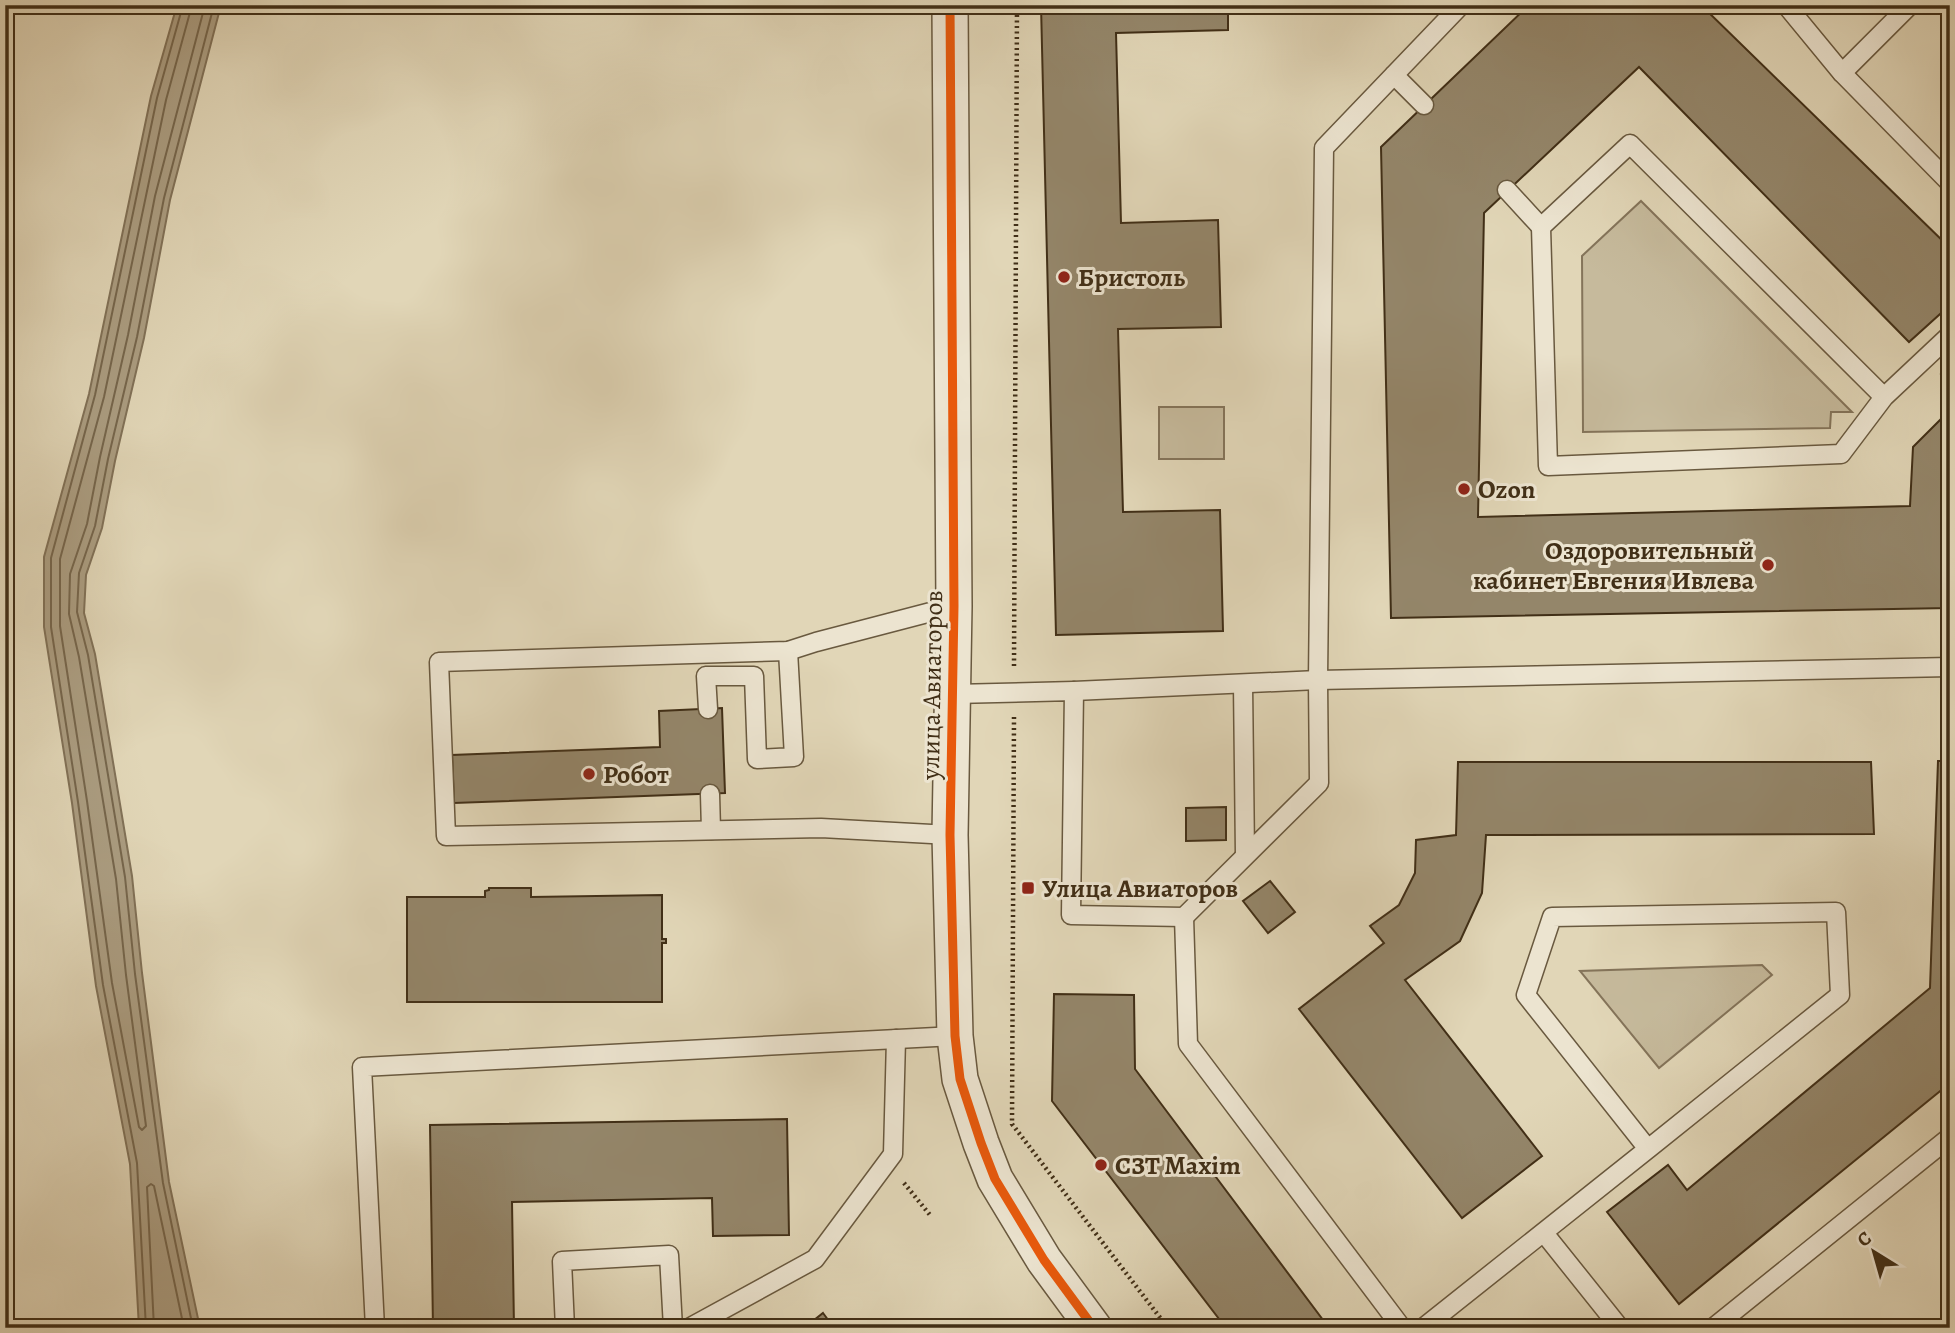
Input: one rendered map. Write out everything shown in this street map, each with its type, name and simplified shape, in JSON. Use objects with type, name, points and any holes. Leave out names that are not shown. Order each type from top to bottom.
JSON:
[{"type":"street","name":"улица Авиаторов","points":[[950,5],[954,606],[950,835],[956,1036],[960,1079],[995,1179],[1044,1260],[1094,1328]]},
{"type":"lane","points":[[1402,1328],[1188,1044],[1184,917],[1320,783],[1318,680],[1324,148],[1461,5]]},
{"type":"lane","points":[[1786,5],[1842,73],[1950,183]]},
{"type":"lane","points":[[1842,73],[1910,5]]},
{"type":"lane","points":[[1394,75],[1424,105]]},
{"type":"lane","points":[[1541,227],[1630,144],[1884,397]]},
{"type":"lane","points":[[1507,190],[1541,227],[1548,466],[1841,454],[1884,397],[1950,335]]},
{"type":"lane","points":[[950,835],[821,828],[446,836],[439,662],[788,651],[954,606]]},
{"type":"lane","points":[[708,709],[706,676],[754,676],[757,759],[794,757],[788,651]]},
{"type":"lane","points":[[954,694],[1318,680],[1950,667]]},
{"type":"lane","points":[[1243,684],[1245,855]]},
{"type":"lane","points":[[1074,691],[1071,915],[1184,917]]},
{"type":"lane","points":[[710,794],[711,830]]},
{"type":"lane","points":[[1428,1326],[1840,995],[1836,912],[1552,918],[1526,995],[1648,1149]]},
{"type":"lane","points":[[375,1328],[362,1067],[956,1036]]},
{"type":"lane","points":[[689,1328],[815,1258],[893,1154],[896,1039]]},
{"type":"lane","points":[[1713,1328],[1950,1137]]},
{"type":"lane","points":[[1544,1233],[1620,1328]]},
{"type":"lane","points":[[565,1328],[562,1261],[669,1255],[673,1328]]},
{"type":"path","points":[[887,1162],[930,1215]]},
{"type":"shaded area","points":[[1641,201],[1852,412],[1831,412],[1830,428],[1583,432],[1582,256]]},
{"type":"shaded area","points":[[1159,407],[1224,407],[1224,459],[1159,459]]},
{"type":"shaded area","points":[[1762,965],[1772,975],[1659,1068],[1580,971]]},
{"type":"water","points":[[177,5],[221,5],[170,200],[144,338],[102,528],[86,575],[84,613],[95,654],[132,876],[169,1182],[200,1328],[139,1328],[130,1164],[96,986],[72,803],[44,627],[44,557],[89,394],[151,96]]},
{"type":"building","points":[[1041,5],[1228,5],[1228,30],[1116,33],[1121,223],[1218,220],[1221,327],[1118,329],[1123,512],[1220,510],[1223,631],[1056,635]]},
{"type":"building","points":[[1529,5],[1701,5],[1950,248],[1950,305],[1909,342],[1639,67],[1484,213],[1478,517],[1910,506],[1913,447],[1950,410],[1950,608],[1391,618],[1381,147]]},
{"type":"building","points":[[1950,365],[1950,383],[1941,374]]},
{"type":"building","name":"Робот","points":[[722,708],[725,793],[454,803],[452,755],[660,747],[659,711]]},
{"type":"building","points":[[1938,761],[1950,761],[1950,1083],[1679,1304],[1607,1212],[1668,1165],[1687,1190],[1930,988]]},
{"type":"building","points":[[1458,762],[1871,762],[1874,834],[1486,835],[1482,893],[1460,941],[1405,980],[1542,1156],[1462,1218],[1299,1009],[1384,943],[1370,926],[1399,905],[1415,873],[1416,840],[1456,835]]},
{"type":"building","points":[[1226,807],[1226,840],[1186,841],[1186,808]]},
{"type":"building","points":[[1270,881],[1295,912],[1268,933],[1243,901]]},
{"type":"building","points":[[489,888],[531,888],[531,897],[662,895],[662,939],[666,939],[666,943],[662,943],[662,1002],[407,1002],[407,897],[485,897],[485,891]]},
{"type":"building","points":[[1054,994],[1134,995],[1135,1069],[1329,1328],[1226,1328],[1052,1101]]},
{"type":"building","points":[[787,1119],[789,1235],[713,1236],[712,1198],[512,1202],[514,1328],[433,1328],[430,1125]]},
{"type":"building","points":[[823,1313],[834,1328],[804,1328]]},
{"type":"cycle path","points":[[950,5],[954,606],[950,835],[955,1036],[960,1079],[995,1179],[1044,1260],[1094,1328]]},
{"type":"place","name":"Бристоль","points":[[1064,277]]},
{"type":"place","name":"Ozon","points":[[1464,489]]},
{"type":"place","name":"Оздоровительный кабинет Евгения Ивлева","points":[[1768,565]]},
{"type":"place","name":"Робот","points":[[589,774]]},
{"type":"place","name":"Улица Авиаторов","points":[[1028,888]]},
{"type":"place","name":"СЗТ Maxim","points":[[1101,1165]]}]
